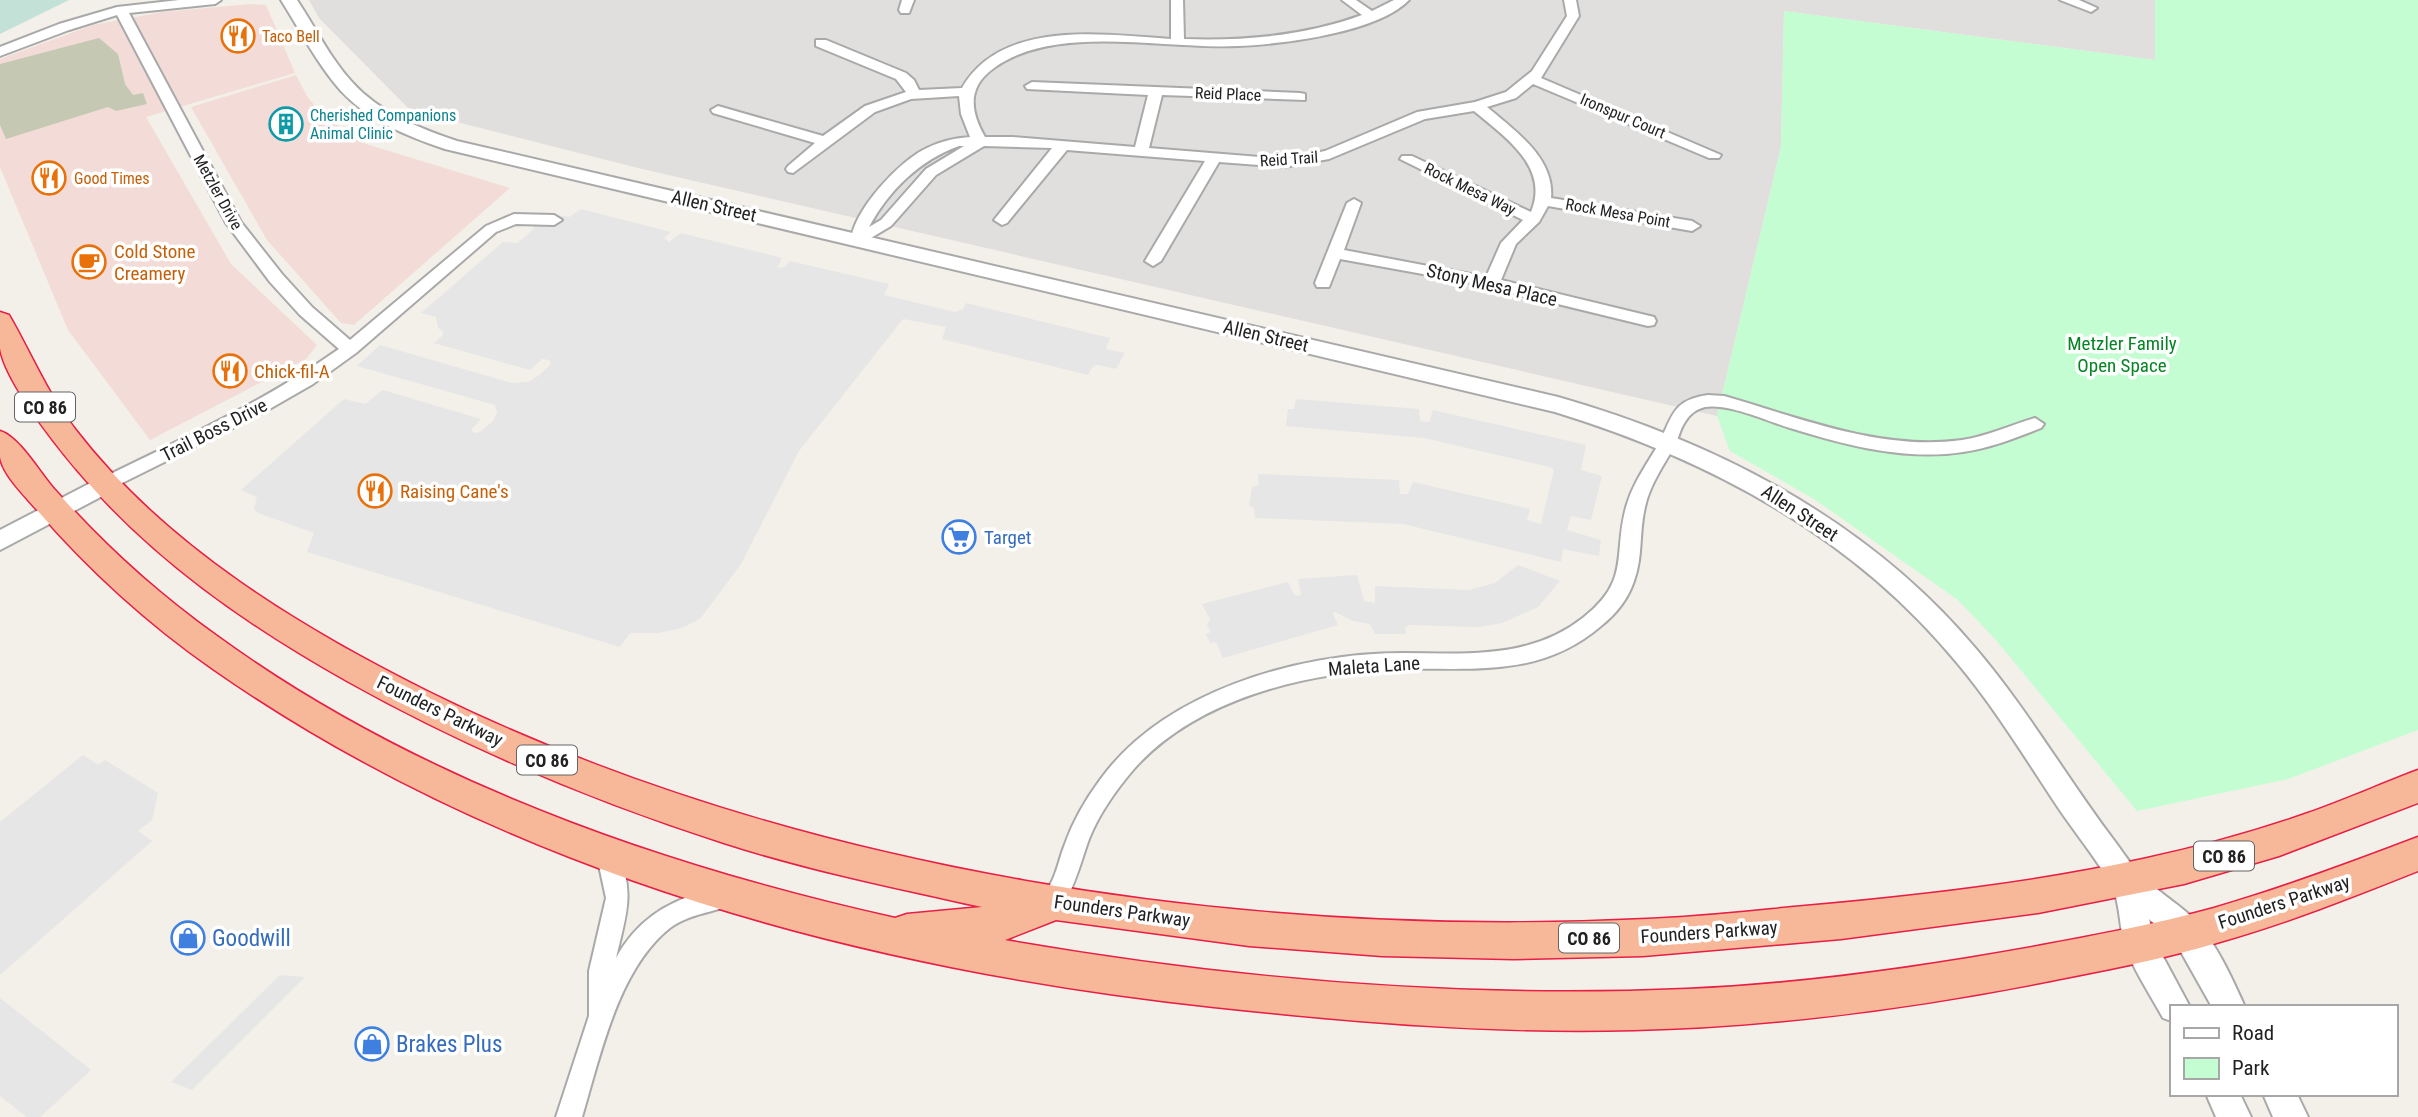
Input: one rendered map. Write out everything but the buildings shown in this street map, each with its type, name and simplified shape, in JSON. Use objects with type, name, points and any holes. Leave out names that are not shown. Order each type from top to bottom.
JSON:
[{"type":"highway","name":"Founders Parkway","points":[[0,321],[26,379],[104,485],[150,527],[256,609],[335,659],[445,716],[602,784],[801,848],[959,885],[1051,902],[1174,919],[1313,932],[1478,940],[1641,938],[1753,930],[1895,915],[2125,879],[2238,853],[2354,813],[2418,786]]},
{"type":"highway","name":"Founders Parkway","points":[[0,441],[55,510],[98,557],[200,645],[284,701],[430,781],[548,833],[649,871],[879,935],[981,957],[1160,984],[1394,1006],[1653,1011],[1750,1005],[1941,983],[2140,944],[2187,933],[2312,895],[2418,854]]},
{"type":"highway","points":[[879,935],[1004,921],[1030,915],[1051,902]]},
{"type":"street","points":[[0,52],[64,27],[121,10],[215,0]]},
{"type":"street","name":"Allen Street","points":[[289,0],[346,85],[382,115],[414,132],[451,145],[1558,405],[1669,441],[1729,469],[1813,518],[1882,571],[1920,606],[1967,656],[2009,710],[2125,879]]},
{"type":"street","points":[[1177,0],[1178,43]]},
{"type":"street","points":[[1348,0],[1371,16]]},
{"type":"street","points":[[980,142],[966,115],[966,92],[977,75],[989,64],[1009,53],[1038,44],[1078,40],[1178,43],[1241,42],[1298,37],[1371,16],[1403,0]]},
{"type":"street","name":"Reid Trail","points":[[859,240],[860,230],[870,211],[913,163],[939,147],[958,142],[1013,141],[1270,163],[1313,159],[1344,151],[1422,115],[1477,106],[1511,94],[1532,79],[1545,64],[1573,16],[1570,0]]},
{"type":"street","points":[[2066,0],[2091,8]]},
{"type":"street","name":"Metzler Drive","points":[[121,10],[234,223],[275,278],[306,311],[350,349]]},
{"type":"street","points":[[821,43],[901,76],[909,83],[913,93]]},
{"type":"street","name":"Ironspur Court","points":[[1532,79],[1714,155]]},
{"type":"street","name":"Reid Place","points":[[1032,86],[1300,97]]},
{"type":"street","points":[[793,169],[870,107],[913,93],[966,92]]},
{"type":"street","points":[[1141,150],[1156,92]]},
{"type":"street","points":[[1477,106],[1515,139],[1533,160],[1542,178],[1543,201],[1533,219],[1507,245],[1492,283]]},
{"type":"street","points":[[718,110],[825,141]]},
{"type":"street","name":"Reid Trail","points":[[859,240],[886,223],[937,166],[980,142]]},
{"type":"street","points":[[1002,220],[1062,146]]},
{"type":"street","points":[[1153,261],[1215,157]]},
{"type":"street","name":"Rock Mesa Way","points":[[1406,159],[1533,219]]},
{"type":"street","name":"Rock Mesa Point","points":[[1543,201],[1692,226]]},
{"type":"street","points":[[1324,283],[1354,203]]},
{"type":"street","name":"Trail Boss Drive","points":[[0,541],[55,510],[253,411],[307,380],[350,349],[491,229],[514,219],[554,220]]},
{"type":"street","name":"Stony Mesa Place","points":[[1336,253],[1492,283],[1648,321]]},
{"type":"street","name":"Maleta Lane","points":[[1051,902],[1061,885],[1086,822],[1110,785],[1145,744],[1188,716],[1250,690],[1306,673],[1376,662],[1496,662],[1526,656],[1577,633],[1604,611],[1621,590],[1628,574],[1639,493],[1649,469],[1669,441],[1673,426],[1692,404],[1704,400],[1724,402],[1847,436],[1905,447],[1970,445],[2035,424]]},
{"type":"street","points":[[600,1017],[601,971],[618,898],[608,856]]},
{"type":"street","points":[[2125,879],[2187,933],[2228,1005]]},
{"type":"street","points":[[2125,879],[2140,944],[2173,1005]]},
{"type":"street","points":[[569,1117],[600,1017],[634,951],[653,927],[677,911],[731,895]]},
{"type":"street","points":[[2223,1096],[2234,1117]]},
{"type":"street","points":[[2280,1096],[2291,1117]]},
{"type":"shaded area","points":[[0,0],[69,0],[0,34]]},
{"type":"shaded area","points":[[309,0],[2155,0],[2155,60],[1784,11],[1781,147],[1717,416],[638,168],[410,110],[319,18]]},
{"type":"shaded area","points":[[266,5],[295,73],[146,117],[231,264],[317,345],[306,359],[150,440],[68,330],[0,167],[0,59],[93,25],[162,12]]},
{"type":"shaded area","points":[[99,38],[118,54],[125,84],[133,95],[143,93],[147,104],[116,111],[108,107],[6,139],[0,125],[0,64]]},
{"type":"shaded area","points":[[296,75],[307,96],[323,116],[366,144],[510,188],[354,325],[341,323],[267,240],[191,107]]},
{"type":"shaded area","points":[[581,209],[671,232],[664,238],[669,242],[681,233],[782,258],[777,268],[784,267],[790,261],[889,284],[884,295],[955,312],[963,309],[966,303],[1110,338],[1106,349],[1125,353],[1116,369],[1093,366],[1088,375],[942,339],[946,327],[903,319],[799,451],[741,564],[700,619],[682,628],[659,633],[630,633],[620,647],[307,552],[314,533],[258,513],[254,509],[257,497],[241,490],[344,399],[365,404],[383,390],[481,419],[471,430],[474,433],[480,432],[493,421],[497,412],[495,405],[357,366],[380,345],[512,383],[528,382],[538,376],[551,364],[549,360],[542,359],[530,370],[434,343],[443,335],[443,331],[438,328],[436,317],[421,313],[503,242],[517,243],[525,237],[534,228],[531,224],[542,212],[569,217]]},
{"type":"shaded area","points":[[1296,399],[1419,409],[1420,421],[1429,422],[1433,410],[1586,445],[1581,470],[1602,476],[1591,520],[1571,516],[1567,530],[1601,540],[1599,556],[1563,549],[1561,562],[1403,524],[1255,518],[1254,508],[1249,505],[1252,487],[1259,485],[1258,474],[1399,480],[1400,494],[1408,494],[1413,482],[1530,509],[1527,520],[1541,524],[1554,470],[1550,467],[1424,438],[1286,426],[1288,409],[1294,409]]},
{"type":"shaded area","points":[[1518,565],[1560,581],[1538,607],[1502,623],[1479,627],[1409,625],[1405,628],[1406,634],[1375,634],[1370,624],[1353,621],[1335,612],[1333,614],[1338,625],[1223,658],[1216,642],[1210,643],[1206,634],[1211,632],[1207,625],[1210,619],[1202,604],[1288,582],[1295,596],[1301,595],[1298,579],[1357,575],[1364,601],[1375,603],[1375,586],[1469,590],[1495,583]]},
{"type":"shaded area","points":[[83,755],[98,765],[105,760],[158,793],[152,820],[138,831],[152,841],[0,975],[0,822]]},
{"type":"shaded area","points":[[280,975],[305,977],[192,1090],[171,1082]]},
{"type":"shaded area","points":[[0,998],[91,1070],[40,1117],[27,1117],[0,1096]]},
{"type":"green space","name":"Metzler Family Open Space","points":[[2155,0],[2418,0],[2418,730],[2288,779],[2137,811],[1996,640],[1958,600],[1814,499],[1730,451],[1717,416],[1781,147],[1784,11],[2155,60]]},
{"type":"place","name":"Taco Bell","points":[[238,36]]},
{"type":"place","name":"Cherished Companions Animal Clinic","points":[[286,124]]},
{"type":"place","name":"Good Times","points":[[49,178]]},
{"type":"place","name":"Cold Stone Creamery","points":[[89,262]]},
{"type":"place","name":"Chick-fil-A","points":[[230,371]]},
{"type":"place","name":"Raising Cane's","points":[[375,491]]},
{"type":"place","name":"Target","points":[[959,537]]},
{"type":"place","name":"Goodwill","points":[[188,938]]},
{"type":"place","name":"Brakes Plus","points":[[372,1044]]}]
